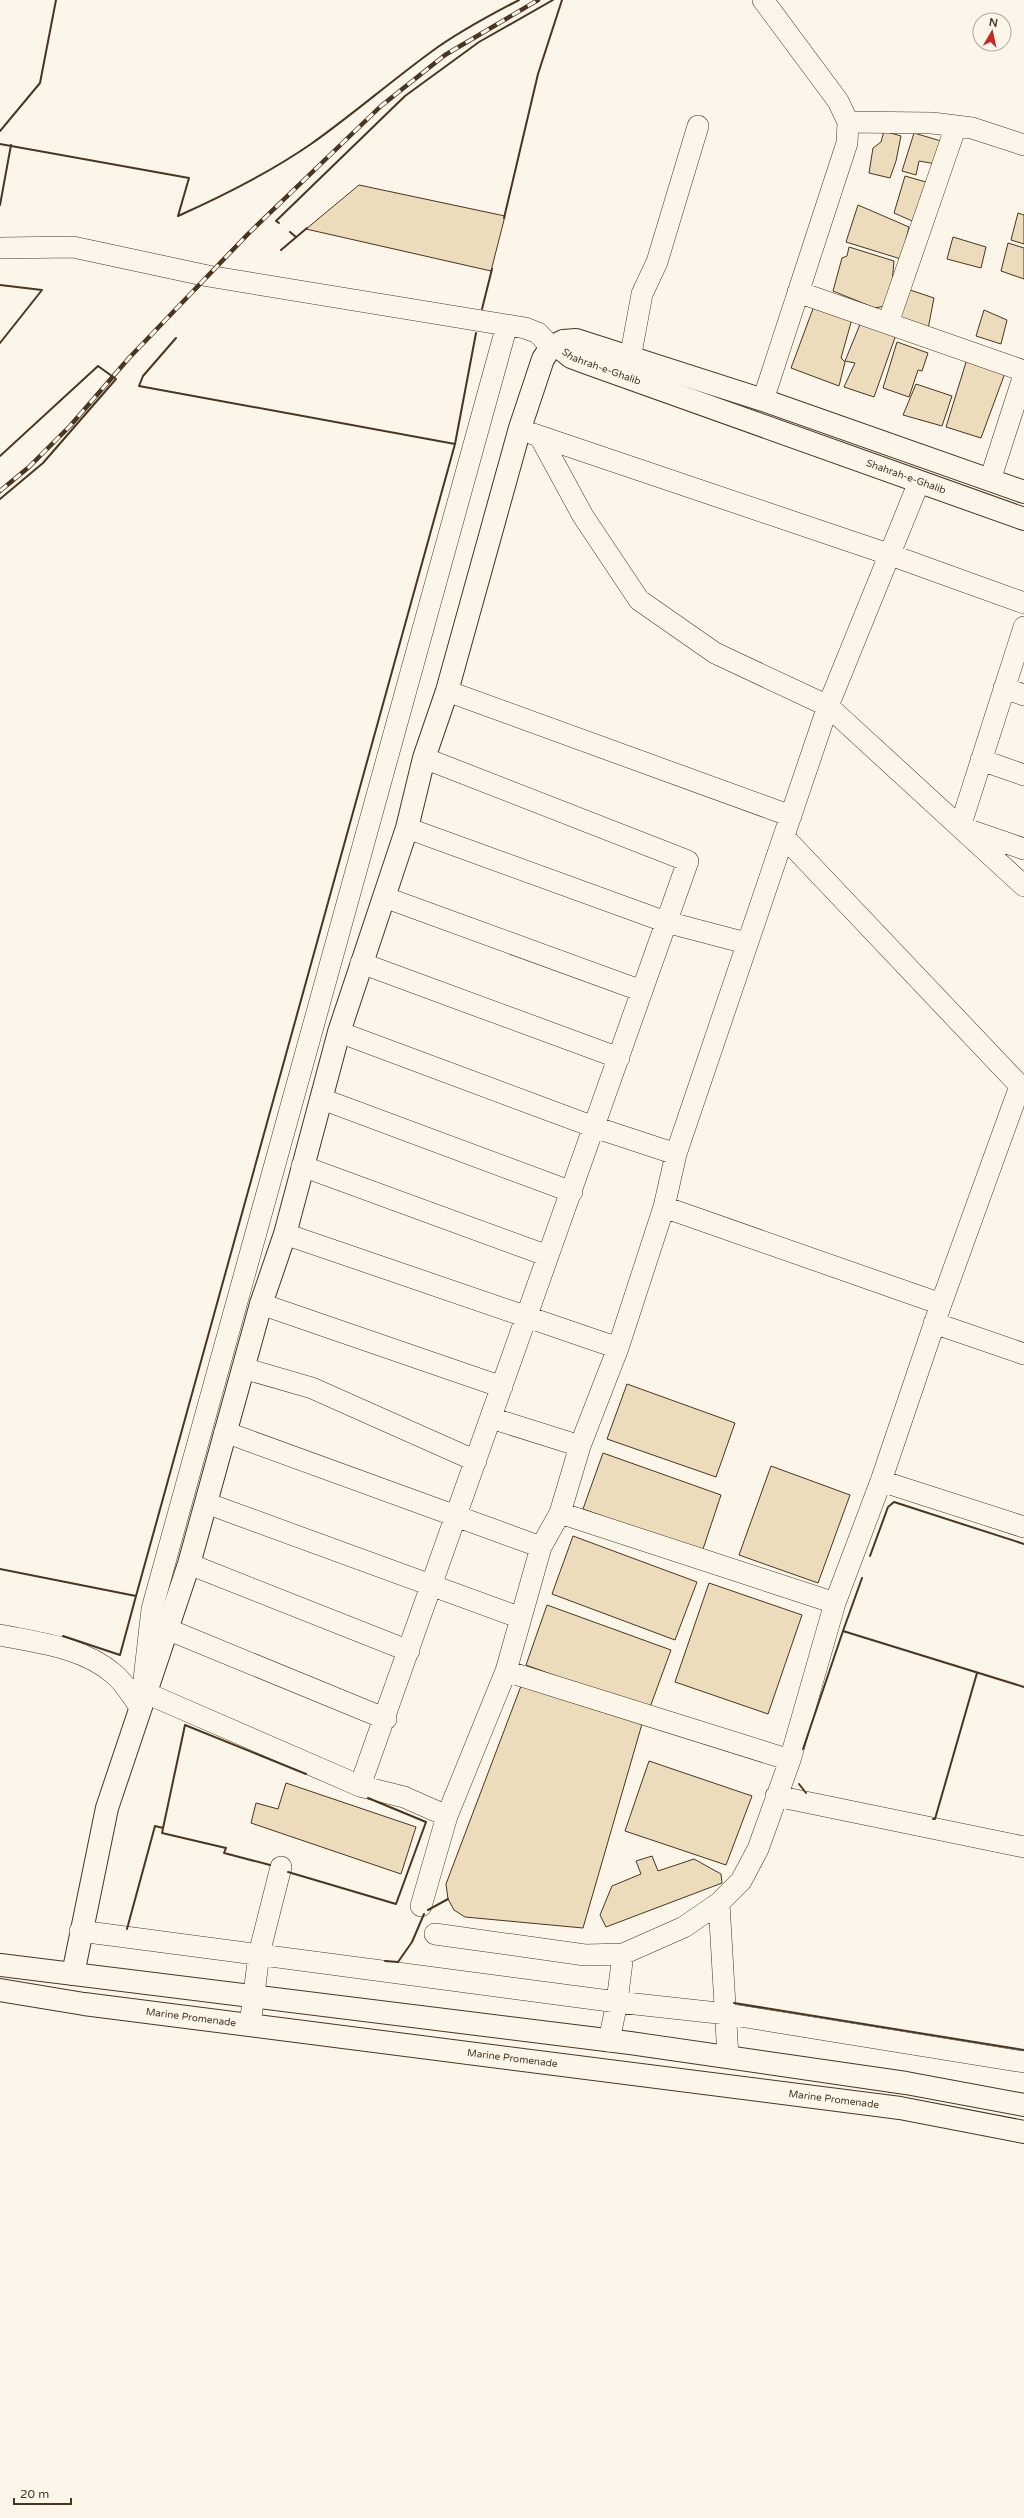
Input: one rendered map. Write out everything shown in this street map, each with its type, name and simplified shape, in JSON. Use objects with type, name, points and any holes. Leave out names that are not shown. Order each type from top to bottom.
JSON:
[{"type":"main road","name":"Shahrah-e-Ghalib","points":[[553,346],[570,357],[628,368],[763,400],[1024,492]]},
{"type":"main road","points":[[73,1974],[80,1931],[107,1808],[189,1564],[261,1304],[285,1234],[339,1032],[360,963],[407,828],[424,758],[447,691],[520,428],[543,359],[553,346]]},
{"type":"main road","name":"Shahrah-e-Ghalib","points":[[628,368],[919,482],[1024,519]]},
{"type":"main road","points":[[0,1965],[609,2041],[906,2083],[1024,2105]]},
{"type":"main road","name":"Marine Promenade","points":[[0,1990],[84,2004],[900,2108],[1024,2132]]},
{"type":"street","points":[[763,0],[838,101],[848,122],[847,143],[763,400]]},
{"type":"street","points":[[848,122],[932,123],[972,128],[1024,145]]},
{"type":"street","points":[[628,368],[642,294],[656,262],[698,126]]},
{"type":"street","points":[[888,323],[956,126]]},
{"type":"street","points":[[0,248],[74,247],[208,276],[507,325],[538,333],[553,346]]},
{"type":"street","points":[[798,292],[1024,371]]},
{"type":"street","points":[[143,1701],[152,1609],[507,325]]},
{"type":"street","points":[[990,480],[1024,375]]},
{"type":"street","points":[[520,428],[540,437],[888,554],[1024,602]]},
{"type":"street","points":[[540,437],[583,516],[639,600],[715,653],[828,706],[1024,886]]},
{"type":"street","points":[[421,1906],[447,1816],[506,1671],[541,1547],[560,1513],[580,1446],[618,1348],[664,1207],[676,1154],[746,944],[792,816],[828,706],[888,554],[919,482]]},
{"type":"street","points":[[960,827],[1024,627]]},
{"type":"street","points":[[1004,688],[1024,695]]},
{"type":"street","points":[[447,691],[792,816]]},
{"type":"street","points":[[360,1786],[386,1719],[688,861],[424,758]]},
{"type":"street","points":[[981,760],[1024,775]]},
{"type":"street","points":[[960,827],[1024,849]]},
{"type":"street","points":[[407,828],[666,922],[746,944]]},
{"type":"street","points":[[435,1934],[585,1955],[623,1954],[684,1927],[719,1903],[741,1880],[758,1849],[790,1760],[835,1603],[881,1481],[937,1314],[1022,1088],[784,837]]},
{"type":"street","points":[[384,897],[642,991]]},
{"type":"street","points":[[360,963],[618,1058]]},
{"type":"street","points":[[339,1032],[594,1128],[676,1154]]},
{"type":"street","points":[[322,1099],[572,1192]]},
{"type":"street","points":[[302,1166],[548,1256]]},
{"type":"street","points":[[664,1207],[937,1314],[1024,1354]]},
{"type":"street","points":[[285,1234],[618,1348]]},
{"type":"street","points":[[261,1304],[502,1387]]},
{"type":"street","points":[[243,1368],[312,1388],[476,1461]]},
{"type":"street","points":[[491,1418],[580,1446]]},
{"type":"street","points":[[226,1432],[541,1547]]},
{"type":"street","points":[[881,1481],[1024,1528]]},
{"type":"street","points":[[206,1503],[521,1618]]},
{"type":"street","points":[[560,1513],[835,1603]]},
{"type":"street","points":[[189,1564],[409,1651]]},
{"type":"street","points":[[167,1629],[386,1719]]},
{"type":"street","points":[[0,1635],[70,1650],[104,1666],[116,1675],[143,1701],[360,1786],[404,1797],[447,1816]]},
{"type":"street","points":[[506,1671],[790,1760]]},
{"type":"street","points":[[776,1796],[1024,1847]]},
{"type":"street","points":[[250,2025],[259,1954],[281,1867]]},
{"type":"street","points":[[719,1903],[727,2014],[728,2058]]},
{"type":"street","points":[[80,1931],[617,2002],[727,2014],[1024,2062]]},
{"type":"street","points":[[609,2041],[617,2002],[623,1954]]},
{"type":"building","points":[[884,131],[901,136],[896,161],[890,178],[869,173],[873,148],[881,142]]},
{"type":"building","points":[[914,133],[941,141],[936,164],[919,161],[916,175],[902,171]]},
{"type":"building","points":[[905,176],[933,184],[919,224],[894,213]]},
{"type":"building","points":[[359,185],[505,216],[491,271],[306,229]]},
{"type":"building","points":[[858,205],[909,227],[901,259],[846,242]]},
{"type":"building","points":[[1018,213],[1024,215],[1024,244],[1011,240]]},
{"type":"building","points":[[953,237],[986,247],[981,268],[947,259]]},
{"type":"building","points":[[1008,243],[1024,248],[1024,279],[1001,271]]},
{"type":"building","points":[[849,247],[894,261],[890,305],[875,308],[833,291],[842,258],[847,256]]},
{"type":"building","points":[[907,289],[934,298],[928,329],[899,318]]},
{"type":"building","points":[[814,306],[852,319],[841,358],[845,362],[839,386],[791,368]]},
{"type":"building","points":[[984,310],[1007,320],[1001,344],[976,336]]},
{"type":"building","points":[[863,317],[898,329],[874,397],[844,387],[855,363],[845,361]]},
{"type":"building","points":[[897,342],[928,353],[922,371],[918,370],[909,397],[883,388]]},
{"type":"building","points":[[967,359],[1005,373],[981,438],[946,427]]},
{"type":"building","points":[[916,384],[952,396],[942,426],[903,415]]},
{"type":"building","points":[[627,1384],[735,1423],[716,1477],[607,1439]]},
{"type":"building","points":[[603,1453],[721,1495],[702,1552],[583,1509]]},
{"type":"building","points":[[771,1466],[850,1495],[818,1583],[739,1555]]},
{"type":"building","points":[[573,1536],[697,1582],[675,1640],[552,1594]]},
{"type":"building","points":[[709,1583],[802,1615],[768,1714],[675,1682]]},
{"type":"building","points":[[547,1605],[671,1650],[649,1710],[526,1665]]},
{"type":"building","points":[[521,1686],[642,1724],[583,1928],[465,1917],[454,1910],[448,1899],[446,1884]]},
{"type":"building","points":[[649,1761],[752,1796],[726,1865],[625,1831]]},
{"type":"building","points":[[286,1783],[416,1827],[401,1874],[251,1823],[256,1803],[278,1809]]},
{"type":"building","points":[[652,1856],[658,1871],[694,1859],[721,1874],[722,1883],[606,1927],[600,1915],[612,1886],[641,1874],[636,1861]]},
{"type":"railway","points":[[0,491],[29,467],[70,426],[129,358],[248,234],[381,106],[445,55],[538,0]]},
{"type":"wall","points":[[0,131],[40,83],[56,0]]},
{"type":"wall","points":[[178,216],[246,183],[295,155],[441,45],[474,24],[519,0]]},
{"type":"wall","points":[[279,223],[276,221],[405,96],[479,42],[553,0]]},
{"type":"wall","points":[[504,218],[538,74],[562,0]]},
{"type":"wall","points":[[0,144],[189,178],[178,216]]},
{"type":"wall","points":[[0,205],[11,145]]},
{"type":"wall","points":[[281,250],[307,228]]},
{"type":"wall","points":[[290,232],[296,237]]},
{"type":"wall","points":[[482,309],[492,269]]},
{"type":"wall","points":[[0,285],[42,290],[0,343]]},
{"type":"wall","points":[[0,1569],[136,1596],[455,444],[476,333]]},
{"type":"wall","points":[[176,338],[143,376],[139,386],[455,444]]},
{"type":"wall","points":[[0,456],[98,366],[116,379],[43,463],[0,499]]},
{"type":"wall","points":[[870,1556],[888,1507],[894,1502],[1024,1544]]},
{"type":"wall","points":[[862,1578],[843,1631],[1024,1687]]},
{"type":"wall","points":[[63,1636],[120,1655],[136,1596]]},
{"type":"wall","points":[[803,1749],[843,1631]]},
{"type":"wall","points":[[933,1819],[935,1819],[977,1673]]},
{"type":"wall","points":[[270,1865],[224,1853],[226,1848],[162,1833],[185,1725],[306,1774]]},
{"type":"wall","points":[[799,1784],[806,1793]]},
{"type":"wall","points":[[288,1872],[396,1904],[426,1822],[368,1798]]},
{"type":"wall","points":[[127,1929],[155,1826],[163,1828]]},
{"type":"wall","points":[[428,1910],[448,1899]]},
{"type":"wall","points":[[385,1961],[398,1962],[412,1942],[424,1914]]},
{"type":"wall","points":[[734,2003],[1024,2050]]}]
